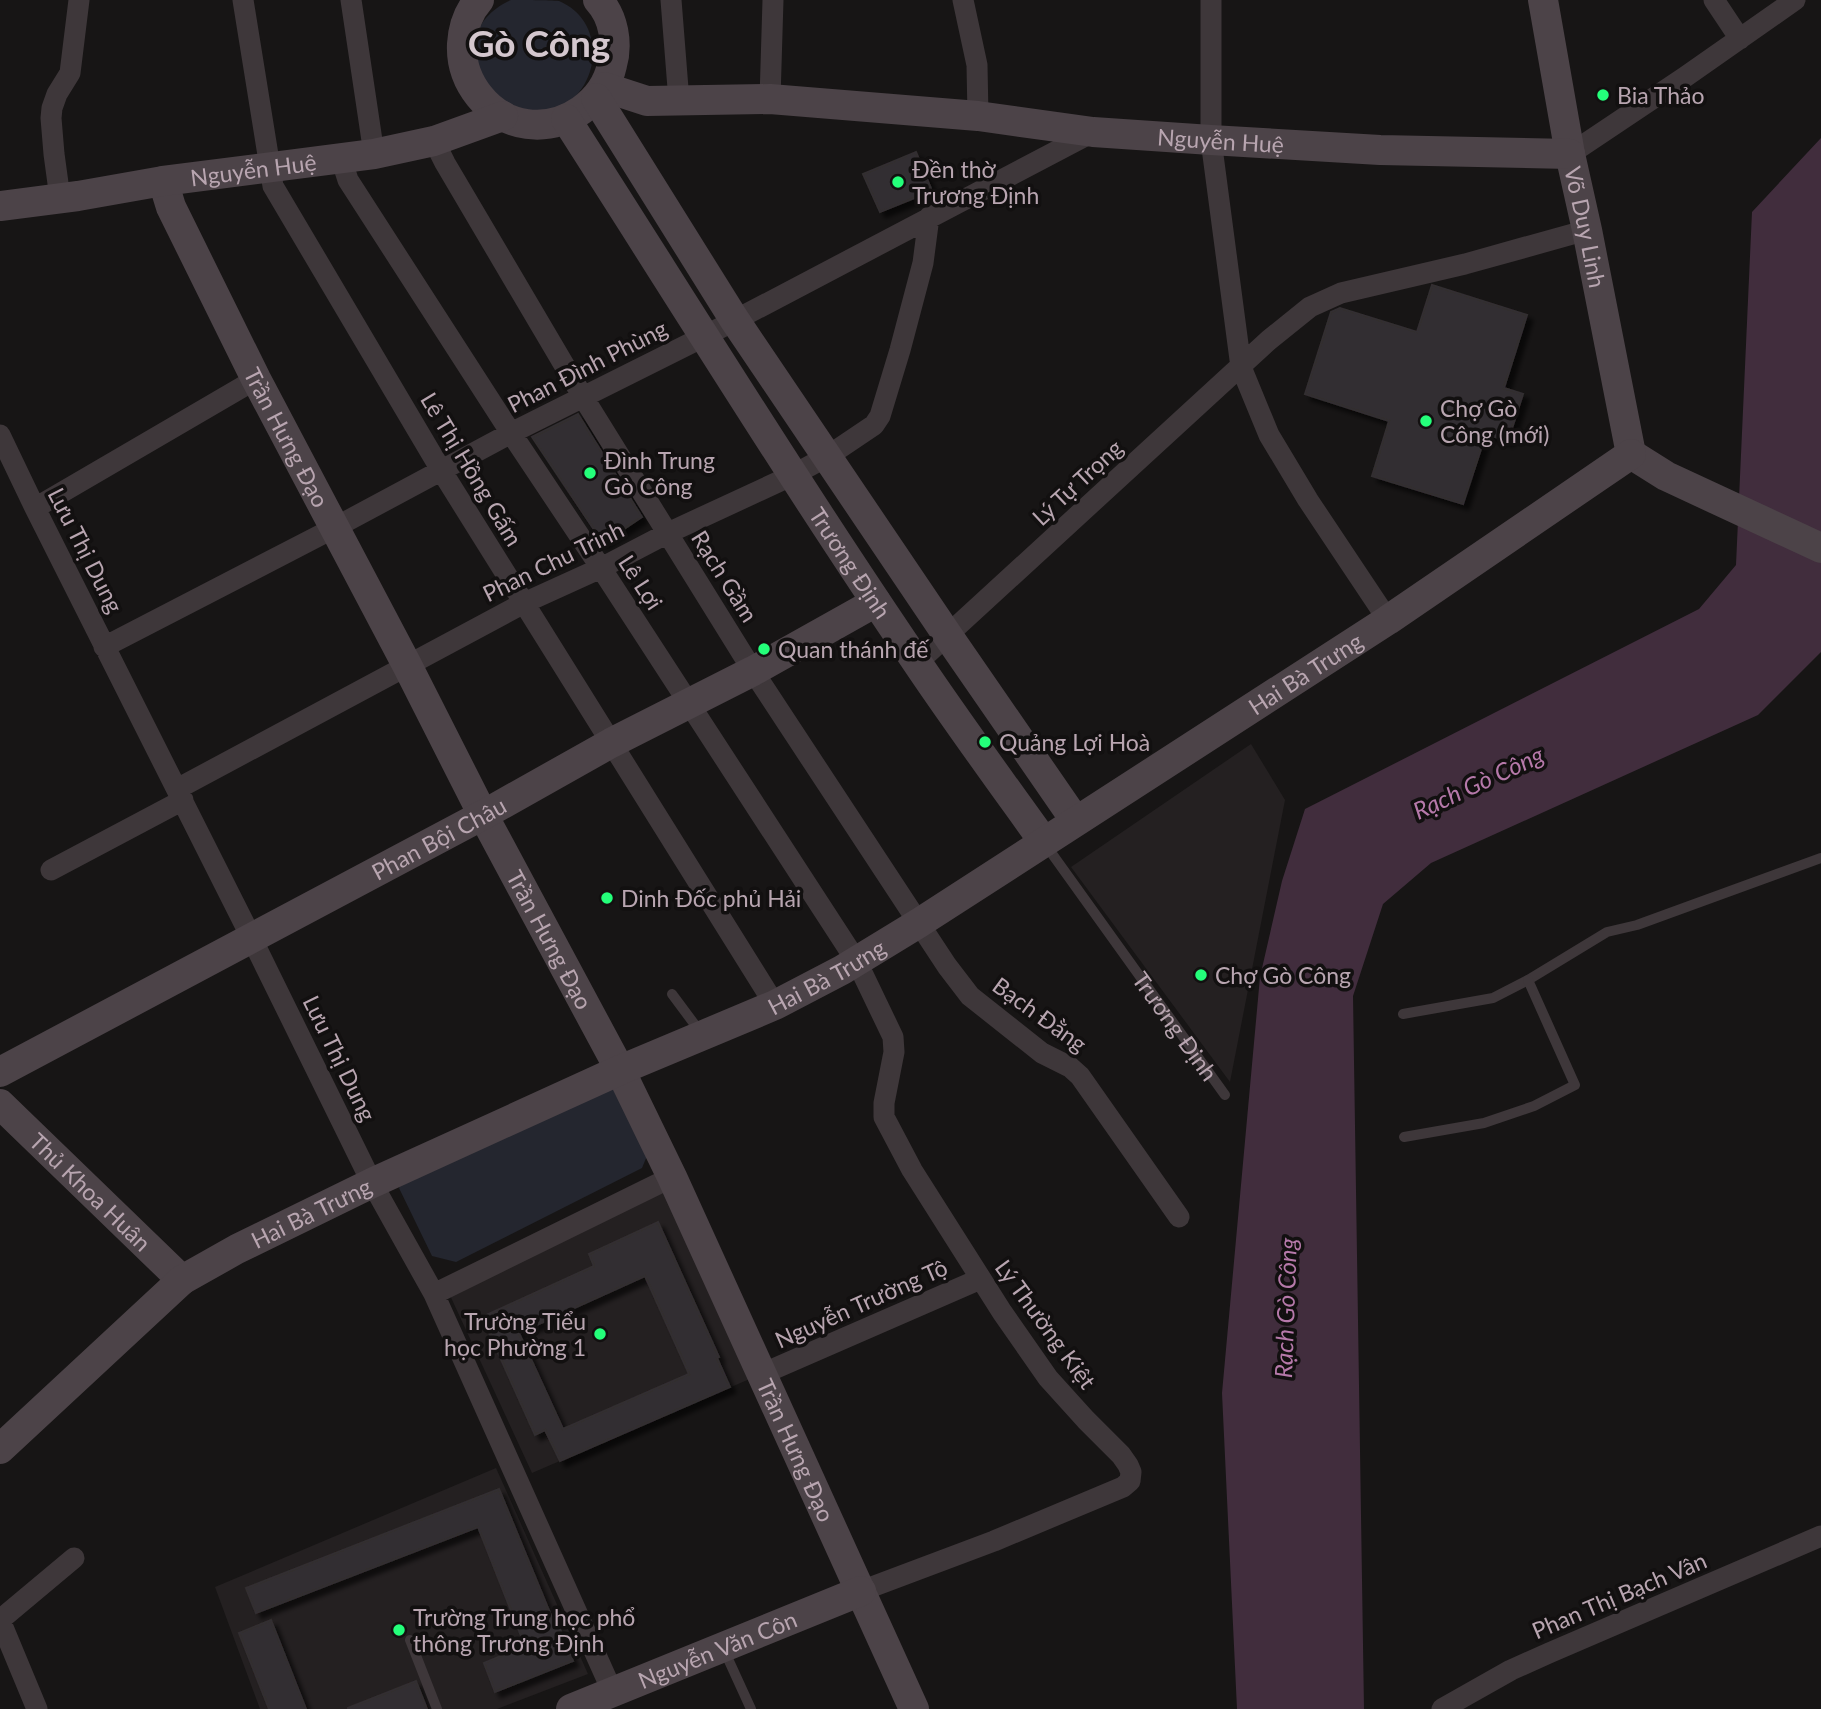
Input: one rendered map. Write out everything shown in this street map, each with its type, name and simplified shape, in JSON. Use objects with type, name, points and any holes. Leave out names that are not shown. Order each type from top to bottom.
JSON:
[{"type":"street","points":[[60,198],[51,118],[57,94],[70,73],[79,0]]},
{"type":"street","name":"Lê Thị Hồng Gấm","points":[[243,0],[273,186],[441,470],[775,1005]]},
{"type":"street","points":[[351,0],[374,154]]},
{"type":"street","points":[[479,0],[473,7],[463,31],[462,56],[468,80],[483,101],[503,116],[527,124],[553,123],[577,114],[600,93],[610,77],[615,52],[613,27],[598,0]]},
{"type":"street","points":[[671,0],[679,101]]},
{"type":"street","points":[[770,99],[773,0]]},
{"type":"street","points":[[963,0],[977,65],[978,116]]},
{"type":"street","points":[[1211,0],[1211,140],[1241,367],[1269,435],[1308,500],[1388,620]]},
{"type":"street","name":"Võ Duy Linh","points":[[1543,0],[1570,153],[1631,454]]},
{"type":"street","points":[[1714,0],[1740,39]]},
{"type":"street","points":[[1570,153],[1795,0]]},
{"type":"street","name":"Nguyễn Huệ","points":[[600,93],[647,101],[770,99],[978,116],[1093,132],[1211,140],[1380,150],[1570,153]]},
{"type":"street","name":"Trương Định","points":[[600,93],[734,320],[1075,820]]},
{"type":"street","name":"Nguyễn Huệ","points":[[0,206],[163,181],[374,154],[434,141],[503,116]]},
{"type":"street","name":"Trương Định","points":[[566,119],[876,602],[1044,842]]},
{"type":"street","name":"Phan Đình Phùng","points":[[104,647],[510,433],[705,336],[1093,132]]},
{"type":"street","name":"Rạch Gầm","points":[[434,141],[583,397],[752,671],[919,923]]},
{"type":"street","name":"Lê Lợi","points":[[341,158],[348,180],[510,433],[857,962]]},
{"type":"street","name":"Trần Hưng Đạo","points":[[163,181],[172,207],[256,379],[483,815],[620,1070],[672,1177],[914,1709]]},
{"type":"street","name":"Phan Chu Trinh","points":[[51,870],[407,665],[524,603],[793,475],[828,456],[874,425],[880,416],[900,351],[923,263],[929,217]]},
{"type":"street","name":"Lý Tự Trọng","points":[[917,663],[1269,340],[1310,307],[1341,293],[1465,264],[1587,230]]},
{"type":"street","points":[[35,508],[256,379]]},
{"type":"street","name":"Lưu Thị Dung","points":[[0,435],[372,1183],[433,1293],[614,1697]]},
{"type":"street","points":[[1631,454],[1666,476],[1821,548]]},
{"type":"street","name":"Hai Bà Trưng","points":[[0,1449],[182,1280],[372,1183],[620,1070],[775,1005],[857,962],[1388,620],[1631,454]]},
{"type":"street","name":"Phan Bội Châu","points":[[0,1072],[483,815],[611,743],[752,671],[876,602]]},
{"type":"street","name":"Bạch Đằng","points":[[919,923],[970,996],[1042,1053],[1070,1067],[1080,1076],[1179,1217]]},
{"type":"street","name":"Lý Thường Kiệt","points":[[857,962],[893,1037],[894,1052],[884,1103],[884,1117],[912,1170],[980,1279],[1048,1378],[1121,1455],[1131,1472],[1130,1481],[1123,1487],[994,1541],[861,1591]]},
{"type":"street","name":"Thủ Khoa Huân","points":[[0,1104],[182,1280]]},
{"type":"street","points":[[433,1293],[672,1177]]},
{"type":"street","name":"Nguyễn Trường Tộ","points":[[762,1374],[980,1279]]},
{"type":"street","name":"Phan Thị Bạch Vân","points":[[1442,1709],[1536,1659],[1821,1536]]},
{"type":"street","points":[[37,1709],[0,1620],[74,1558]]},
{"type":"street","name":"Nguyễn Văn Côn","points":[[572,1709],[614,1697],[861,1591]]},
{"type":"lane","name":"Trương Định","points":[[1044,842],[1225,1095]]},
{"type":"lane","points":[[1403,1014],[1493,998],[1528,980],[1606,932],[1637,925],[1821,858]]},
{"type":"lane","points":[[1404,1138],[1484,1123],[1534,1106],[1575,1085],[1528,980]]},
{"type":"lane","points":[[672,994],[703,1035]]},
{"type":"lane","points":[[410,1640],[437,1709]]},
{"type":"lane","points":[[723,1648],[751,1709]]},
{"type":"shaded area","points":[[511,0],[559,1],[576,12],[587,26],[592,42],[593,60],[588,77],[579,92],[566,104],[548,112],[505,108],[477,77],[475,45],[478,31],[489,14]]},
{"type":"shaded area","name":"Chợ Gò Công","points":[[1251,744],[1285,800],[1230,1082],[1071,867]]},
{"type":"shaded area","points":[[619,1085],[649,1151],[642,1168],[456,1262],[432,1256],[399,1188],[410,1164]]},
{"type":"shaded area","name":"Trường Tiểu học Phường 1","points":[[661,1182],[752,1378],[532,1473],[448,1291]]},
{"type":"shaded area","name":"Trường Trung học phổ thông Trương Định","points":[[496,1468],[588,1674],[497,1709],[260,1709],[215,1587]]},
{"type":"water","name":"Rạch Gò Công","points":[[1821,138],[1821,652],[1758,715],[1431,863],[1383,904],[1353,996],[1364,1709],[1237,1709],[1222,1393],[1260,977],[1282,881],[1305,809],[1699,609],[1736,565],[1752,212]]},
{"type":"building","name":"Đền thờ Trương Định","points":[[916,152],[932,191],[880,212],[863,174]]},
{"type":"building","points":[[1432,285],[1527,315],[1504,388],[1523,394],[1508,441],[1486,434],[1463,504],[1372,476],[1389,421],[1305,394],[1331,312],[1340,308],[1417,332]]},
{"type":"building","name":"Đình Trung Gò Công","points":[[578,414],[642,517],[603,543],[532,437]]},
{"type":"building","points":[[658,1222],[730,1387],[560,1461],[545,1430],[535,1435],[482,1317],[594,1266],[589,1254]],"holes":[[[645,1276],[689,1374],[563,1429],[519,1333]]]},
{"type":"building","points":[[499,1489],[557,1630],[560,1629],[573,1661],[495,1692],[484,1663],[525,1646],[478,1527],[256,1613],[246,1588]]},
{"type":"building","points":[[271,1620],[306,1709],[269,1709],[239,1633]]},
{"type":"building","points":[[416,1681],[427,1709],[348,1709],[348,1708]]},
{"type":"place","name":"Bia Thảo","points":[[1603,95]]},
{"type":"place","name":"Đền thờ Trương Định","points":[[898,182]]},
{"type":"place","name":"Chợ Gò Công (mới)","points":[[1426,421]]},
{"type":"place","name":"Đình Trung Gò Công","points":[[590,473]]},
{"type":"place","name":"Quan thánh đế","points":[[764,649]]},
{"type":"place","name":"Quảng Lợi Hoà","points":[[985,742]]},
{"type":"place","name":"Dinh Đốc phủ Hải","points":[[607,898]]},
{"type":"place","name":"Chợ Gò Công","points":[[1201,975]]},
{"type":"place","name":"Trường Tiểu học Phường 1","points":[[600,1334]]},
{"type":"place","name":"Trường Trung học phổ thông Trương Định","points":[[399,1630]]},
{"type":"district","name":"Gò Công","points":[[539,42]]}]
